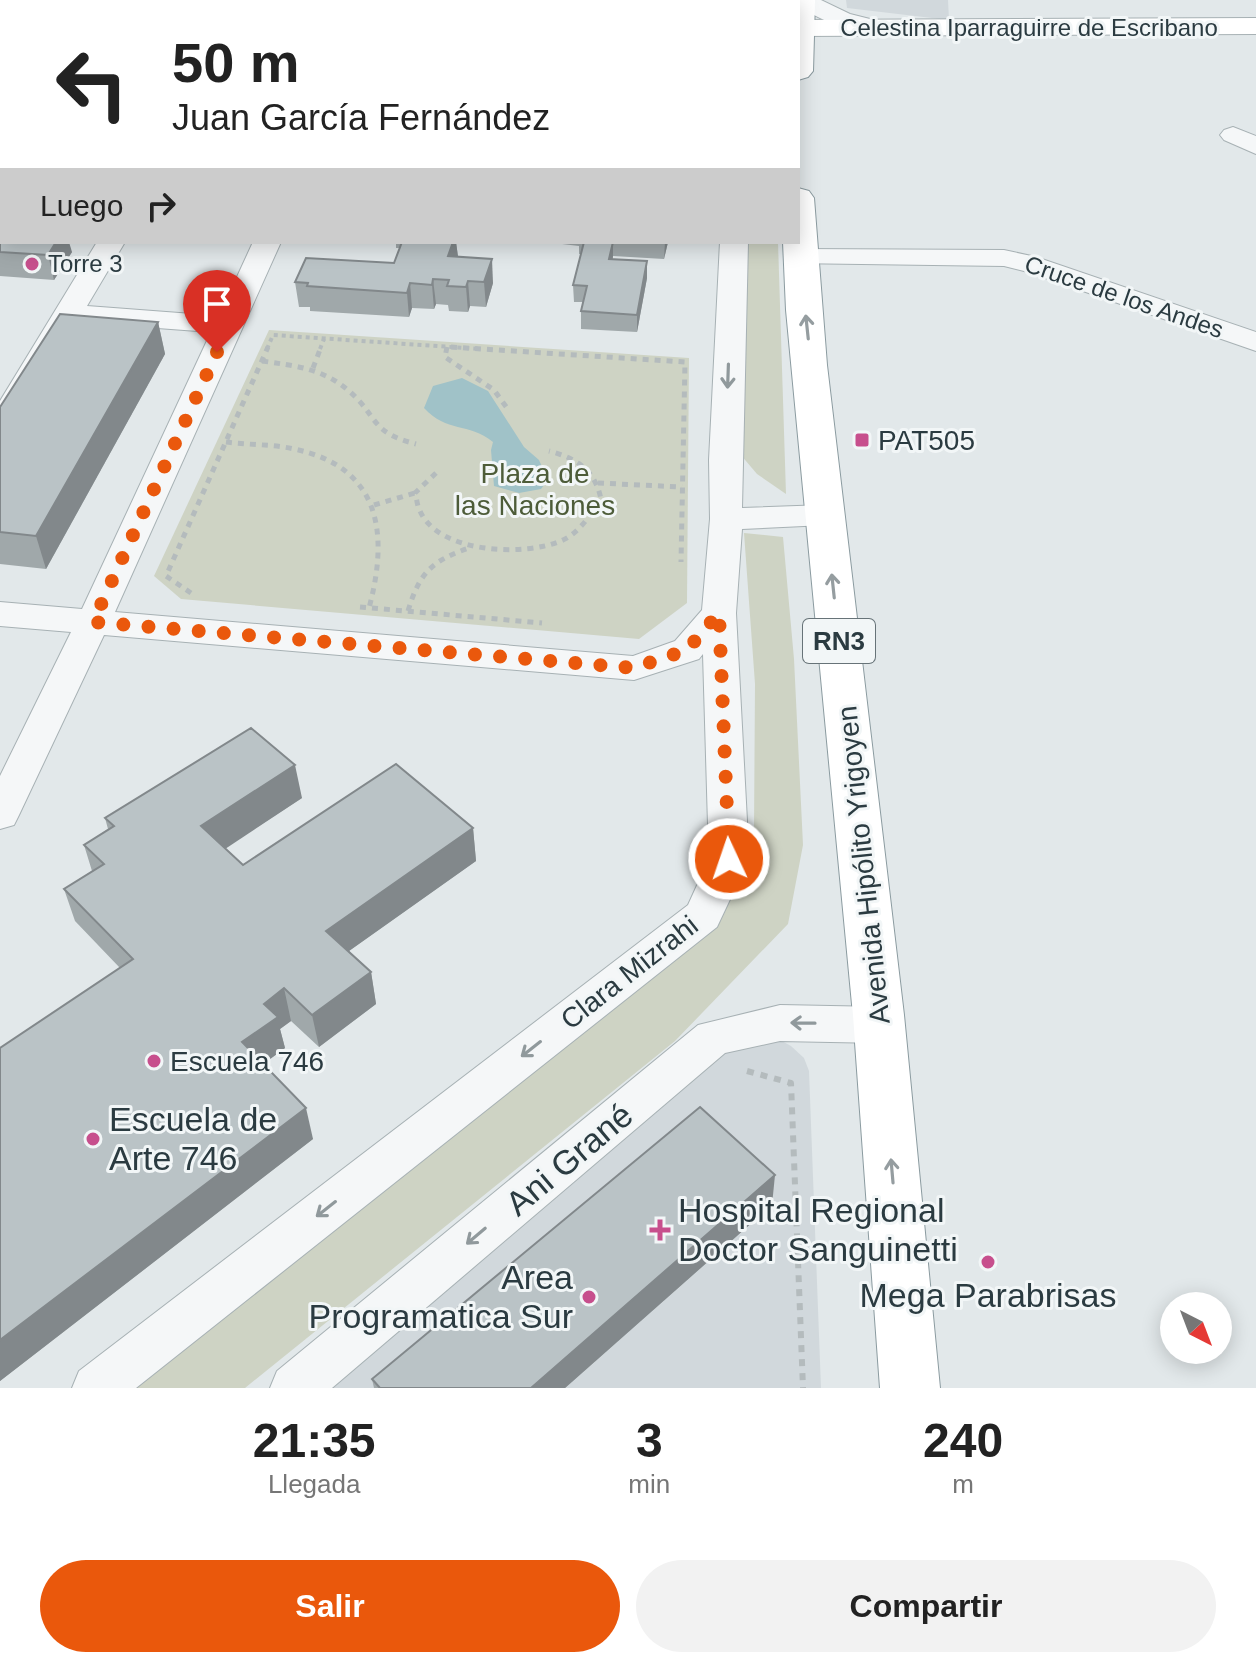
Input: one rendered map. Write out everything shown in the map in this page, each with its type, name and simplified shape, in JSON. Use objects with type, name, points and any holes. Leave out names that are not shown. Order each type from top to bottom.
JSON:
[{"type":"main road","name":"Celestina Iparraguirre de Escribano","points":[[802,14],[882,29],[1256,26]]},
{"type":"main road","points":[[800,42],[802,14]]},
{"type":"main road","name":"Avenida Hipólito Yrigoyen","points":[[800,244],[825,515],[881,1025],[910,1388]]},
{"type":"street","points":[[0,426],[110,244]]},
{"type":"street","points":[[0,815],[93,622],[266,244]]},
{"type":"street","name":"Clara Mizrahi","points":[[97,1388],[703,916],[729,859],[719,613],[726,519],[725,460],[734,244]]},
{"type":"street","name":"Cruce de los Andes","points":[[800,257],[1004,258],[1036,265],[1256,342]]},
{"type":"street","points":[[68,313],[230,325]]},
{"type":"street","points":[[726,519],[825,515]]},
{"type":"street","points":[[0,614],[634,668],[687,650],[719,613]]},
{"type":"street","name":"Ani Grané","points":[[295,1388],[713,1038],[780,1023],[881,1025]]},
{"type":"path","points":[[203,594],[187,593],[166,576],[273,335],[685,362],[681,573]]},
{"type":"path","points":[[313,368],[324,339]]},
{"type":"path","points":[[447,347],[445,357],[497,391],[507,408]]},
{"type":"path","points":[[262,361],[313,368],[350,392],[377,427],[397,439],[416,444]]},
{"type":"path","points":[[226,442],[297,450],[330,462],[357,480],[373,505],[379,532],[380,561],[369,608]]},
{"type":"path","points":[[415,493],[415,506],[430,527],[460,543],[540,550],[567,539],[585,523],[601,499],[598,483],[571,456],[549,451]]},
{"type":"path","points":[[373,505],[415,493],[436,473]]},
{"type":"path","points":[[598,483],[682,487]]},
{"type":"path","points":[[408,611],[415,584],[427,566],[453,553],[477,546]]},
{"type":"path","points":[[354,607],[542,623]]},
{"type":"path","points":[[730,1067],[791,1083],[803,1388]]},
{"type":"shaded area","points":[[846,0],[948,0],[949,20],[847,8]]},
{"type":"shaded area","name":"Hospital Regional Doctor Sanguinetti","points":[[778,1039],[804,1058],[809,1071],[821,1388],[317,1388],[724,1046]]},
{"type":"green space","points":[[738,244],[778,244],[786,494],[757,474],[740,454]]},
{"type":"green space","name":"Plaza de las Naciones","points":[[269,330],[689,358],[687,603],[639,639],[181,599],[154,576]]},
{"type":"green space","points":[[744,533],[783,537],[794,659],[803,845],[788,924],[675,1041],[245,1388],[99,1388],[718,907],[754,830],[755,684]]},
{"type":"water","points":[[462,378],[488,391],[524,447],[539,460],[548,480],[541,489],[519,493],[494,486],[493,442],[475,432],[441,421],[424,408],[433,386]]},
{"type":"building","points":[[0,244],[55,244],[48,255],[0,252]]},
{"type":"building","points":[[401,244],[452,244],[448,256],[492,259],[484,282],[468,281],[466,287],[447,286],[449,280],[433,279],[432,285],[410,283],[407,293],[307,286],[308,283],[295,282],[306,258],[394,263]]},
{"type":"building","points":[[583,244],[613,244],[609,259],[647,261],[637,315],[581,311],[587,286],[573,285]]},
{"type":"building","points":[[60,314],[158,322],[36,536],[0,532],[0,407]]},
{"type":"building","name":"Escuela 746","points":[[251,728],[295,765],[201,826],[243,865],[396,764],[473,828],[326,931],[371,972],[312,1015],[284,988],[264,1004],[278,1017],[242,1042],[306,1108],[0,1340],[0,1048],[133,959],[64,889],[104,864],[84,845],[114,826],[105,818]]},
{"type":"building","name":"Area Programatica Sur","points":[[700,1107],[775,1175],[531,1388],[380,1388],[372,1379]]},
{"type":"place","name":"Torre 3","points":[[32,264]]},
{"type":"place","name":"PAT505","points":[[862,440]]},
{"type":"place","name":"Escuela 746","points":[[154,1061]]},
{"type":"place","name":"Escuela de Arte 746","points":[[93,1139]]},
{"type":"place","name":"Hospital Regional Doctor Sanguinetti","points":[[660,1230]]},
{"type":"place","name":"Mega Parabrisas","points":[[988,1262]]},
{"type":"place","name":"Area Programatica Sur","points":[[589,1297]]},
{"type":"route","points":[[217,352],[93,622],[634,668],[687,650],[719,613],[729,859]]}]
